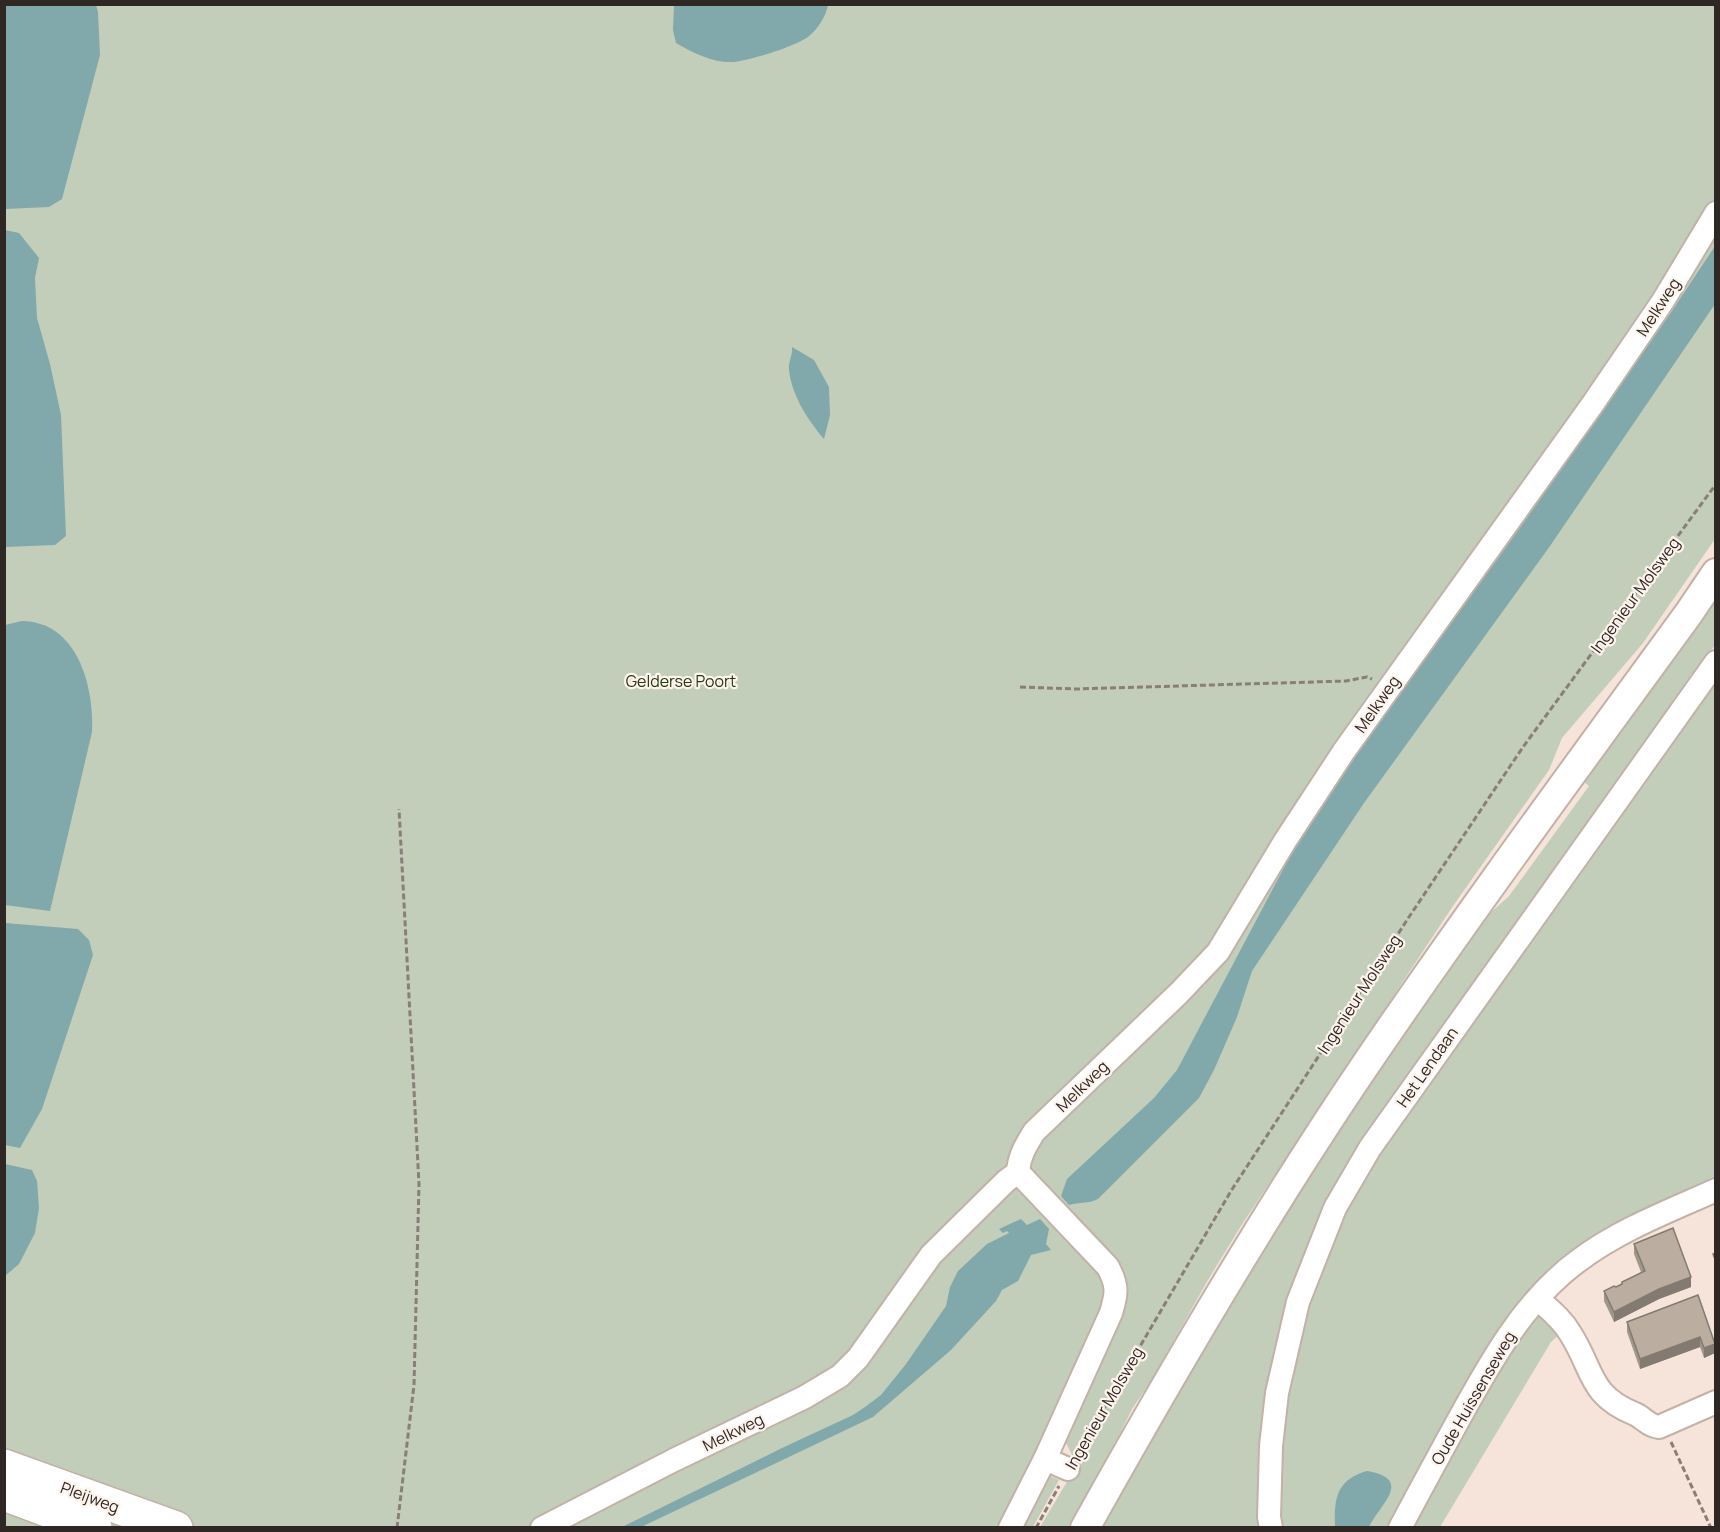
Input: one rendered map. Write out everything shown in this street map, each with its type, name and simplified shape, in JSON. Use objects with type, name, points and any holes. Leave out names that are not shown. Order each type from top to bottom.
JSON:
[{"type":"highway","name":"Pleijweg","points":[[4,1466],[176,1527]]},
{"type":"highway","name":"Pleijweg","points":[[4,1494],[95,1527]]},
{"type":"main road","points":[[1085,1527],[1175,1367],[1263,1222],[1360,1072],[1454,936],[1716,573]]},
{"type":"street","name":"Melkweg","points":[[542,1527],[805,1397],[840,1376],[858,1358],[931,1255],[1018,1172],[1020,1159],[1034,1132],[1179,993],[1218,952],[1285,841],[1344,751],[1592,405],[1663,301],[1716,213]]},
{"type":"street","name":"Het Lendaan","points":[[1271,1527],[1269,1517],[1271,1446],[1277,1393],[1298,1302],[1335,1208],[1370,1148],[1716,663]]},
{"type":"street","points":[[1010,1527],[1045,1459],[1117,1295],[1116,1281],[1108,1267],[1018,1172]]},
{"type":"street","name":"Oude Huissenseweg","points":[[1400,1527],[1476,1388],[1514,1328],[1538,1299],[1578,1261],[1623,1232],[1716,1190]]},
{"type":"street","points":[[1538,1299],[1560,1319],[1570,1333],[1600,1392],[1614,1405],[1639,1417],[1647,1424],[1659,1427],[1716,1402]]},
{"type":"street","points":[[1045,1459],[1068,1469]]},
{"type":"path","name":"Ingenieur Molsweg","points":[[1036,1527],[1231,1191],[1409,917],[1523,747],[1716,484]]},
{"type":"path","points":[[1020,687],[1087,689],[1346,681],[1367,677],[1390,685]]},
{"type":"path","points":[[397,1527],[414,1385],[419,1184],[399,809]]},
{"type":"green space","name":"Gelderse Poort","points":[[5,5],[1715,5],[1715,539],[1643,643],[1562,738],[1549,770],[1453,906],[1241,1226],[1151,1381],[1132,1409],[1112,1450],[1068,1527],[1040,1527],[1077,1465],[1064,1439],[1110,1292],[1005,1527],[5,1528]]},
{"type":"green space","points":[[1715,597],[1715,645],[1360,1142],[1326,1200],[1287,1301],[1261,1527],[1098,1528],[1303,1185],[1465,936],[1509,896],[1589,786],[1578,777]]},
{"type":"green space","points":[[1715,678],[1715,1179],[1559,1263],[1389,1527],[1369,1527],[1358,1474],[1345,1485],[1338,1496],[1335,1527],[1282,1528],[1283,1439],[1292,1373],[1308,1307],[1345,1213],[1380,1154]]},
{"type":"green space","points":[[1537,1310],[1564,1330],[1551,1342],[1440,1527],[1412,1528],[1481,1399]]},
{"type":"green space","points":[[1044,1473],[1059,1480],[1033,1527],[1013,1528]]},
{"type":"water","points":[[674,4],[828,5],[818,26],[803,40],[750,59],[726,62],[696,54],[676,43],[673,30]]},
{"type":"water","points":[[4,5],[96,5],[98,12],[100,55],[62,199],[49,207],[5,209]]},
{"type":"water","points":[[5,230],[19,233],[39,258],[35,278],[37,318],[61,415],[66,536],[55,545],[5,547]]},
{"type":"water","points":[[1715,246],[1715,304],[1550,546],[1364,803],[1252,971],[1237,1017],[1199,1098],[1098,1199],[1069,1205],[1061,1196],[1067,1179],[1154,1098],[1177,1070],[1304,830],[1366,735],[1392,705],[1524,522]]},
{"type":"water","points":[[792,347],[814,360],[829,387],[830,415],[824,439],[807,416],[793,389],[789,367]]},
{"type":"water","points":[[22,621],[41,624],[57,632],[69,645],[79,660],[85,677],[92,714],[92,732],[50,911],[5,905],[5,625]]},
{"type":"water","points":[[5,923],[78,929],[89,940],[93,955],[42,1109],[20,1148],[5,1145]]},
{"type":"water","points":[[5,1164],[32,1170],[37,1181],[39,1208],[35,1233],[19,1264],[5,1276]]},
{"type":"water","points":[[1021,1219],[1027,1225],[1040,1219],[1049,1229],[1046,1244],[1051,1250],[1031,1255],[1018,1281],[1002,1290],[996,1301],[951,1350],[873,1417],[641,1527],[622,1527],[853,1415],[881,1395],[906,1364],[946,1306],[950,1287],[958,1271],[987,1244],[1009,1233],[1007,1231],[1003,1233],[999,1229]]},
{"type":"water","points":[[1367,1471],[1389,1480],[1390,1494],[1369,1527],[1335,1527],[1335,1508],[1343,1485]]},
{"type":"building","points":[[1673,1228],[1691,1277],[1659,1289],[1614,1312],[1604,1291],[1645,1271],[1634,1244]]},
{"type":"building","points":[[1698,1295],[1715,1344],[1704,1348],[1700,1337],[1640,1359],[1627,1322]]}]
